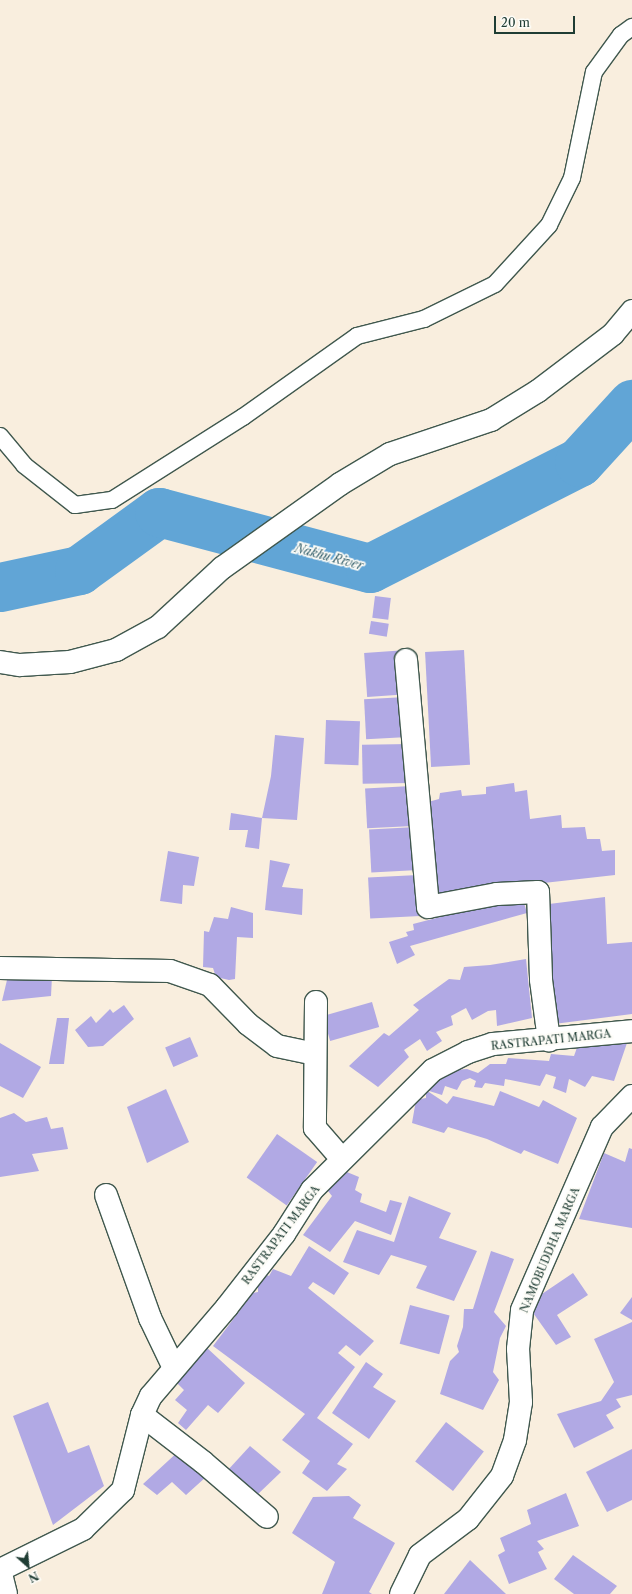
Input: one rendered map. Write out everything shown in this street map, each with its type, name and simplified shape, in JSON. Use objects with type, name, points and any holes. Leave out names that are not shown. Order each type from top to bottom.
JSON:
[{"type":"street","points":[[0,662],[20,665],[70,662],[116,650],[158,627],[222,568],[340,484],[390,454],[491,420],[538,391],[613,334],[632,311]]},
{"type":"street","points":[[406,660],[428,907],[497,894],[538,892],[541,980],[549,1040]]},
{"type":"street","points":[[0,968],[170,972],[210,985],[248,1024],[277,1046],[315,1054]]},
{"type":"street","points":[[316,1002],[315,1128],[342,1159]]},
{"type":"street","name":"RASTRAPATI MARGA","points":[[0,1570],[83,1529],[122,1490],[142,1415],[151,1396],[232,1301],[284,1234],[312,1190],[433,1070],[468,1052],[493,1044],[549,1040],[632,1030]]},
{"type":"street","name":"NAMOBUDDHA MARGA","points":[[401,1594],[420,1555],[468,1519],[502,1476],[515,1440],[522,1402],[518,1349],[522,1310],[602,1127],[632,1096]]},
{"type":"street","points":[[106,1195],[150,1318],[174,1368]]},
{"type":"street","points":[[142,1415],[203,1462],[267,1517]]},
{"type":"street","points":[[0,1570],[6,1594]]},
{"type":"lane","points":[[0,436],[24,465],[75,505],[112,500],[243,417],[357,336],[424,319],[495,284],[549,225],[572,178],[594,72],[620,35],[632,27]]},
{"type":"building","points":[[375,596],[391,598],[388,620],[372,618]]},
{"type":"building","points":[[371,621],[389,624],[387,637],[369,634]]},
{"type":"building","points":[[407,650],[410,694],[367,697],[364,653]]},
{"type":"building","points":[[464,650],[470,765],[431,767],[425,652]]},
{"type":"building","points":[[406,697],[408,737],[366,739],[364,699]]},
{"type":"building","points":[[326,720],[360,721],[358,765],[324,764]]},
{"type":"building","points":[[275,735],[304,738],[297,820],[262,818],[271,776]]},
{"type":"building","points":[[410,744],[411,783],[363,784],[362,745]]},
{"type":"building","points":[[514,783],[515,792],[527,790],[530,819],[561,815],[562,828],[585,827],[587,839],[600,839],[602,851],[615,850],[615,875],[435,895],[428,802],[439,799],[440,793],[461,790],[462,796],[486,794],[486,787]]},
{"type":"building","points":[[411,786],[413,826],[367,828],[365,788]]},
{"type":"building","points":[[231,813],[262,818],[259,849],[245,847],[248,830],[229,830]]},
{"type":"building","points":[[416,827],[418,870],[371,872],[369,829]]},
{"type":"building","points":[[168,851],[199,857],[194,886],[183,885],[182,904],[160,901]]},
{"type":"building","points":[[270,860],[290,864],[282,887],[303,889],[302,915],[265,910]]},
{"type":"building","points":[[418,875],[420,916],[370,919],[368,878]]},
{"type":"building","points":[[522,896],[527,913],[410,946],[415,955],[397,964],[389,942],[408,936],[406,932],[414,930],[413,924]]},
{"type":"building","points":[[605,897],[607,944],[632,942],[632,1014],[554,1024],[541,905]]},
{"type":"building","points":[[231,907],[253,913],[253,938],[237,937],[235,979],[229,980],[216,977],[213,968],[203,967],[204,931],[209,932],[214,917],[228,919]]},
{"type":"building","points":[[526,959],[532,1018],[497,1026],[496,1010],[488,1011],[472,1020],[466,1008],[451,1016],[453,1025],[436,1032],[442,1041],[427,1051],[420,1039],[404,1050],[409,1057],[378,1087],[349,1066],[384,1033],[389,1036],[419,1010],[413,1005],[449,979],[460,980],[464,967],[490,965]]},
{"type":"building","points":[[52,976],[51,996],[2,1001],[7,980]]},
{"type":"building","points":[[372,1002],[379,1027],[330,1041],[323,1016]]},
{"type":"building","points":[[124,1005],[134,1019],[103,1046],[88,1047],[75,1030],[91,1016],[96,1023],[110,1009],[113,1013]]},
{"type":"building","points":[[57,1018],[69,1018],[64,1064],[49,1064]]},
{"type":"building","points":[[190,1037],[198,1056],[173,1067],[165,1048]]},
{"type":"building","points":[[613,1037],[627,1043],[614,1081],[592,1076],[585,1087],[569,1079],[566,1093],[553,1088],[556,1077],[546,1074],[540,1086],[505,1079],[504,1086],[485,1083],[482,1088],[474,1087],[476,1081],[470,1078],[462,1081],[457,1090],[445,1086],[442,1095],[426,1090],[443,1071],[467,1069],[478,1073],[490,1064],[506,1064],[508,1058],[549,1061],[551,1054],[574,1056],[579,1042],[594,1046],[599,1041],[610,1044]]},
{"type":"building","points":[[0,1043],[41,1067],[23,1098],[0,1086]]},
{"type":"building","points":[[166,1089],[189,1142],[147,1163],[127,1107]]},
{"type":"building","points":[[426,1090],[447,1104],[453,1096],[494,1106],[500,1091],[539,1107],[543,1100],[577,1118],[558,1164],[524,1150],[521,1154],[487,1139],[448,1127],[444,1133],[412,1123],[416,1100],[426,1098]]},
{"type":"building","points":[[14,1113],[26,1122],[47,1117],[51,1129],[63,1127],[68,1149],[32,1154],[39,1171],[0,1177],[0,1118]]},
{"type":"building","points":[[277,1134],[317,1162],[287,1206],[247,1177]]},
{"type":"building","points":[[629,1148],[632,1149],[632,1228],[579,1219],[604,1153],[625,1162]]},
{"type":"building","points":[[342,1170],[359,1177],[355,1190],[362,1194],[360,1202],[386,1212],[390,1200],[402,1203],[391,1235],[355,1221],[330,1252],[303,1235],[332,1196],[328,1191]]},
{"type":"building","points":[[409,1196],[451,1213],[439,1238],[477,1251],[454,1301],[416,1288],[427,1266],[391,1255],[379,1275],[343,1262],[357,1230],[394,1242]]},
{"type":"building","points":[[309,1246],[349,1273],[334,1295],[313,1282],[308,1288],[374,1341],[360,1356],[346,1345],[338,1353],[355,1367],[317,1418],[353,1444],[337,1464],[347,1469],[327,1491],[302,1473],[310,1461],[282,1440],[305,1414],[213,1346],[253,1293],[258,1292],[258,1285],[265,1274],[269,1276],[273,1269],[291,1276]]},
{"type":"building","points":[[491,1251],[514,1259],[494,1312],[506,1326],[500,1338],[493,1372],[499,1380],[483,1410],[440,1394],[450,1361],[459,1352],[457,1346],[463,1327],[464,1309],[473,1309]]},
{"type":"building","points":[[573,1273],[588,1295],[557,1315],[571,1337],[556,1345],[531,1310],[536,1298]]},
{"type":"building","points":[[632,1297],[632,1320],[620,1313]]},
{"type":"building","points":[[410,1305],[450,1316],[439,1354],[400,1344]]},
{"type":"building","points":[[632,1322],[632,1395],[616,1399],[621,1407],[606,1415],[614,1428],[574,1448],[557,1414],[601,1401],[614,1382],[594,1339]]},
{"type":"building","points":[[206,1347],[245,1383],[218,1413],[208,1405],[186,1430],[178,1423],[187,1410],[175,1400],[184,1390],[174,1380]]},
{"type":"building","points":[[366,1362],[383,1374],[373,1387],[396,1401],[369,1439],[332,1413]]},
{"type":"building","points":[[48,1402],[68,1453],[89,1445],[104,1486],[53,1525],[13,1416]]},
{"type":"building","points":[[446,1422],[484,1452],[453,1491],[415,1461]]},
{"type":"building","points":[[250,1446],[281,1472],[257,1495],[227,1471]]},
{"type":"building","points":[[181,1449],[207,1476],[186,1495],[172,1482],[157,1495],[143,1484]]},
{"type":"building","points":[[632,1449],[632,1500],[607,1512],[586,1472]]},
{"type":"building","points":[[566,1493],[579,1526],[537,1541],[544,1549],[538,1552],[547,1569],[509,1584],[498,1555],[505,1551],[500,1538],[531,1524],[527,1510]]},
{"type":"building","points":[[349,1496],[361,1505],[353,1518],[395,1543],[369,1592],[372,1594],[322,1594],[335,1562],[292,1533],[313,1497]]},
{"type":"building","points":[[573,1555],[617,1586],[610,1594],[574,1594],[554,1579]]},
{"type":"building","points":[[470,1560],[506,1594],[444,1594]]},
{"type":"waterway","name":"Nakhu River","points":[[0,587],[79,570],[159,512],[370,568],[579,462],[632,404]]}]
